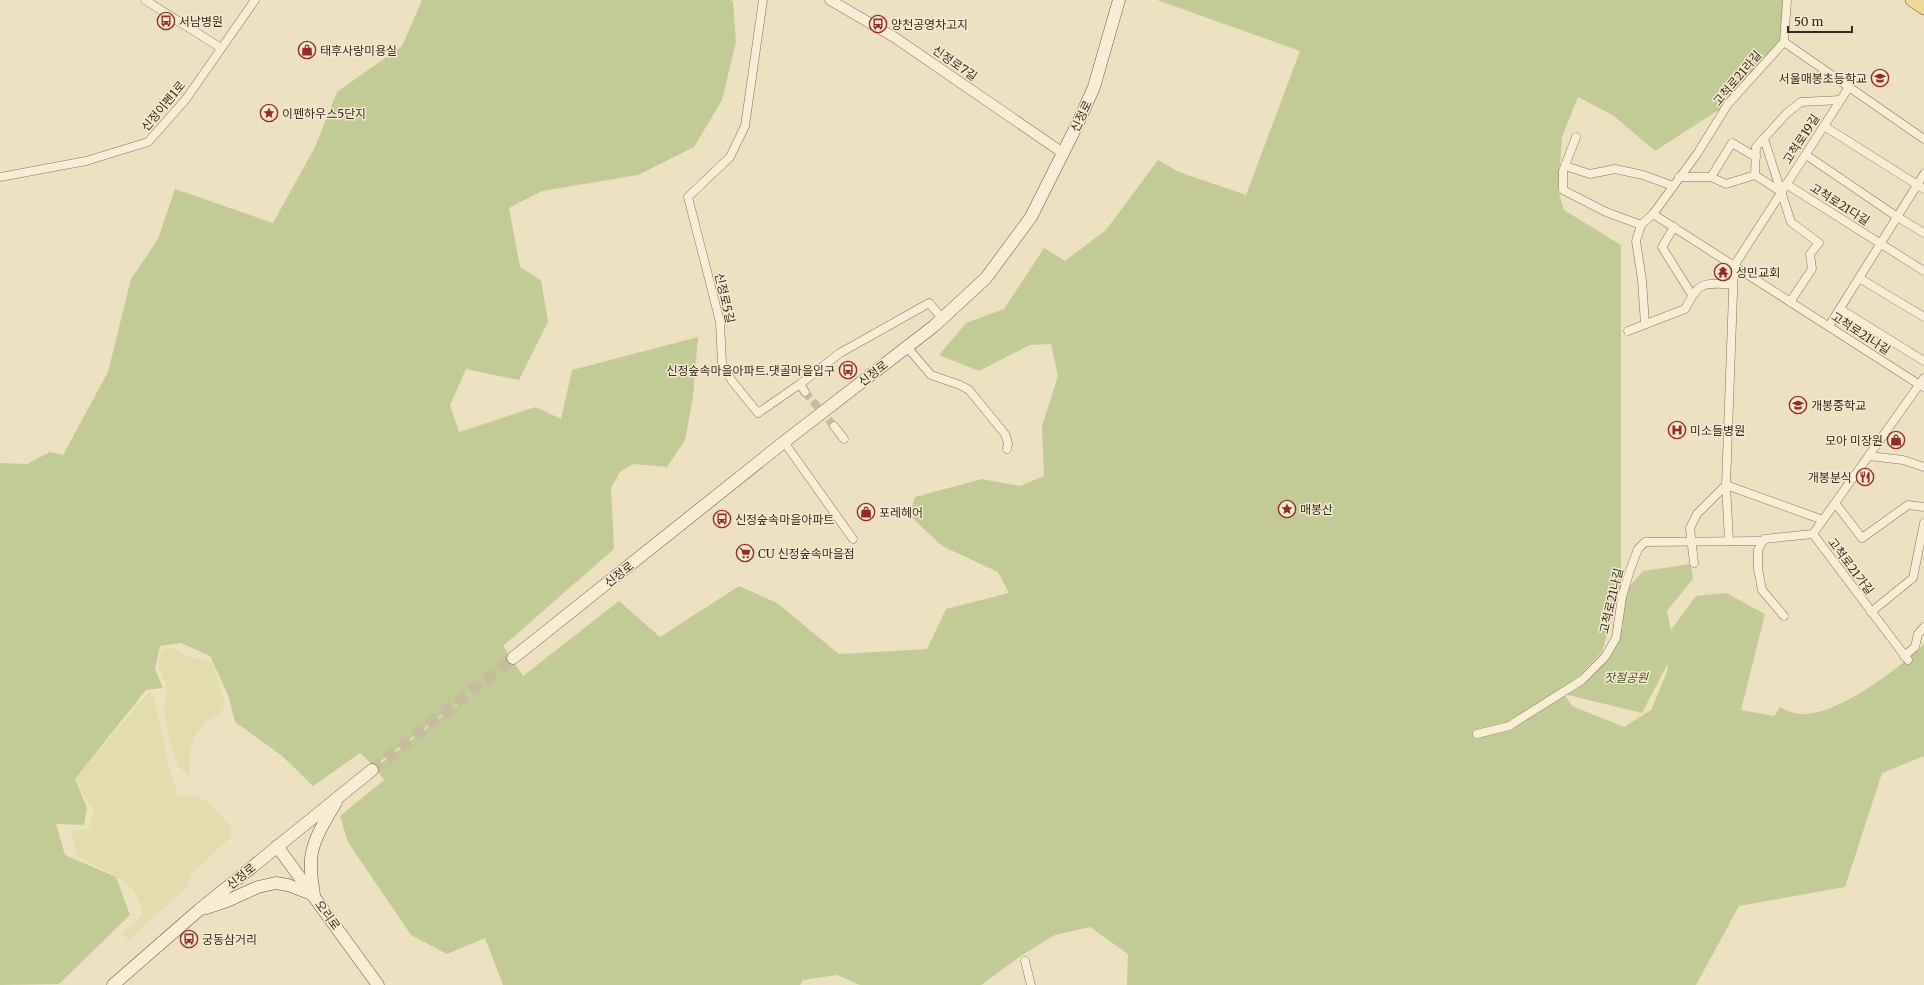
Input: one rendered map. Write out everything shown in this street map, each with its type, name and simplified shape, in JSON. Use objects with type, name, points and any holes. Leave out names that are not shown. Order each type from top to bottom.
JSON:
[{"type":"main road","name":"신정로","points":[[513,658],[784,442],[943,319],[986,278],[1026,223],[1063,153],[1094,87],[1120,0]]},
{"type":"main road","points":[[1912,0],[1924,8]]},
{"type":"main road","name":"신정로","points":[[112,985],[199,910],[372,770]]},
{"type":"main road","points":[[199,910],[227,901],[258,887],[276,883],[314,895],[311,866],[312,852],[324,824],[339,797]]},
{"type":"main road","name":"오리로","points":[[277,846],[378,985]]},
{"type":"street","points":[[145,0],[221,48]]},
{"type":"street","name":"신정이펜1로","points":[[0,177],[86,161],[148,142],[186,99],[255,0]]},
{"type":"street","name":"신정로5길","points":[[763,0],[745,126],[730,157],[688,197],[720,322],[722,363],[732,381],[758,413],[800,384],[840,353],[929,303],[943,319]]},
{"type":"street","name":"신정로7길","points":[[830,0],[894,37],[1063,153]]},
{"type":"street","points":[[1787,0],[1784,42],[1924,139]]},
{"type":"street","name":"고척로21라길","points":[[1641,225],[1653,214],[1697,154],[1728,104],[1784,42]]},
{"type":"street","name":"고척로19길","points":[[1734,266],[1849,87]]},
{"type":"street","name":"고척로19길","points":[[1755,175],[1756,148],[1787,113],[1801,102],[1840,100]]},
{"type":"street","points":[[1824,126],[1920,187]]},
{"type":"street","points":[[1576,136],[1563,172],[1563,190],[1606,212],[1641,225],[1636,242],[1642,280],[1645,324]]},
{"type":"street","name":"고척로19길","points":[[1764,139],[1781,192]]},
{"type":"street","points":[[1711,177],[1732,143],[1756,157]]},
{"type":"street","points":[[1806,155],[1896,216],[1924,233]]},
{"type":"street","points":[[1565,166],[1590,174],[1615,169],[1642,175],[1673,186]]},
{"type":"street","points":[[1829,326],[1896,216],[1920,187],[1924,174]]},
{"type":"street","points":[[1679,177],[1711,177],[1726,184],[1755,175],[1781,192],[1791,222],[1819,243],[1810,254],[1812,269],[1790,302]]},
{"type":"street","name":"고척로21다길","points":[[1786,184],[1880,244]]},
{"type":"street","name":"고척로21나길","points":[[1477,734],[1509,726],[1582,680],[1606,657],[1616,638],[1622,597],[1630,570],[1638,549],[1644,542],[1764,541],[1764,539],[1813,534],[1923,384],[1790,302],[1653,214]]},
{"type":"street","points":[[1674,227],[1662,247],[1692,295]]},
{"type":"street","points":[[1880,244],[1924,271]]},
{"type":"street","points":[[1729,541],[1726,485],[1734,266]]},
{"type":"street","points":[[1859,278],[1924,316]]},
{"type":"street","points":[[1628,331],[1685,309],[1695,290],[1702,284],[1733,284]]},
{"type":"street","points":[[1840,309],[1924,361]]},
{"type":"street","points":[[907,347],[931,375],[960,384],[975,396],[1005,434],[1008,443],[1006,450]]},
{"type":"street","points":[[800,384],[805,392]]},
{"type":"street","points":[[834,426],[844,439]]},
{"type":"street","points":[[784,442],[853,538]]},
{"type":"street","points":[[1869,456],[1903,460],[1924,467]]},
{"type":"street","points":[[1726,485],[1823,520]]},
{"type":"street","points":[[1694,563],[1690,528],[1696,514],[1726,485]]},
{"type":"street","points":[[1835,503],[1862,538],[1908,505],[1924,507]]},
{"type":"street","name":"고척로21가길","points":[[1871,612],[1913,578],[1924,523]]},
{"type":"street","name":"고척로21가길","points":[[1813,534],[1906,658],[1915,646],[1918,634],[1924,627]]},
{"type":"street","points":[[1764,541],[1758,550],[1758,569],[1762,590],[1784,616]]},
{"type":"street","points":[[1024,961],[1031,985]]},
{"type":"shaded area","points":[[172,648],[186,656],[212,662],[225,704],[221,713],[209,719],[199,730],[193,740],[190,752],[190,777],[179,767],[171,748],[165,717],[164,706],[167,688],[158,666],[161,651]]},
{"type":"shaded area","points":[[149,692],[154,699],[169,766],[178,795],[198,796],[211,804],[231,828],[231,837],[192,873],[185,889],[128,940],[123,933],[143,915],[141,905],[133,889],[121,879],[77,856],[72,837],[73,831],[89,828],[94,810],[81,791],[76,778]]},
{"type":"green space","name":"잣절공원","points":[[422,0],[731,0],[733,2],[736,42],[722,100],[694,147],[638,175],[542,191],[509,208],[520,267],[541,280],[548,322],[519,380],[466,369],[450,405],[459,432],[536,407],[561,419],[572,370],[698,337],[693,397],[685,440],[667,467],[633,464],[620,472],[611,488],[614,549],[503,646],[523,676],[619,601],[660,637],[739,586],[777,603],[839,654],[927,649],[946,609],[1009,593],[998,572],[942,546],[909,515],[915,497],[982,479],[1020,486],[1044,476],[1042,426],[1058,376],[1051,344],[1030,345],[979,371],[939,355],[966,323],[1004,309],[1044,248],[1065,261],[1106,230],[1158,160],[1179,172],[1246,195],[1300,51],[1157,0],[1787,0],[1784,42],[1728,104],[1655,151],[1614,116],[1578,97],[1562,137],[1558,190],[1564,210],[1621,245],[1621,586],[1602,652],[1569,686],[1597,663],[1623,628],[1623,594],[1643,571],[1691,564],[1693,579],[1667,611],[1671,630],[1696,596],[1726,593],[1765,614],[1741,710],[1774,716],[1780,707],[1793,713],[1800,714],[1815,713],[1831,708],[1849,699],[1884,677],[1924,644],[1924,756],[1882,773],[1845,887],[1739,906],[1696,985],[1127,985],[1128,954],[1090,927],[1055,935],[1022,955],[981,985],[860,985],[837,975],[803,980],[800,985],[503,985],[485,938],[447,954],[411,935],[348,842],[340,816],[384,780],[375,768],[491,678],[374,766],[360,753],[313,786],[281,755],[235,722],[228,695],[210,656],[181,643],[160,646],[155,669],[163,688],[146,690],[75,779],[87,808],[84,825],[56,824],[65,855],[116,877],[130,915],[59,984],[0,985],[0,463],[27,464],[50,452],[63,455],[108,372],[131,279],[158,239],[175,189],[273,223],[315,147],[337,92],[402,46]],"holes":[[[1668,663],[1667,672],[1651,710],[1624,727],[1572,706],[1564,694],[1642,713]]]},
{"type":"tunnel","points":[[805,392],[834,426]]},
{"type":"tunnel","points":[[372,770],[513,658]]},
{"type":"place","name":"서남병원","points":[[166,21]]},
{"type":"place","name":"양천공영차고지","points":[[878,24]]},
{"type":"place","name":"태후사랑미용실","points":[[307,50]]},
{"type":"place","name":"서울매봉초등학교","points":[[1880,78]]},
{"type":"place","name":"이펜하우스5단지","points":[[269,113]]},
{"type":"place","name":"성민교회","points":[[1723,272]]},
{"type":"place","name":"신정숲속마을아파트.댓골마을입구","points":[[848,370]]},
{"type":"place","name":"개봉중학교","points":[[1798,405]]},
{"type":"place","name":"미소들병원","points":[[1677,430]]},
{"type":"place","name":"모아 미장원","points":[[1896,440]]},
{"type":"place","name":"개봉분식","points":[[1865,477]]},
{"type":"place","name":"매봉산","points":[[1287,509]]},
{"type":"place","name":"포레헤어","points":[[866,512]]},
{"type":"place","name":"신정숲속마을아파트","points":[[722,519]]},
{"type":"place","name":"CU 신정숲속마을점","points":[[745,553]]},
{"type":"place","name":"궁동삼거리","points":[[189,939]]}]
